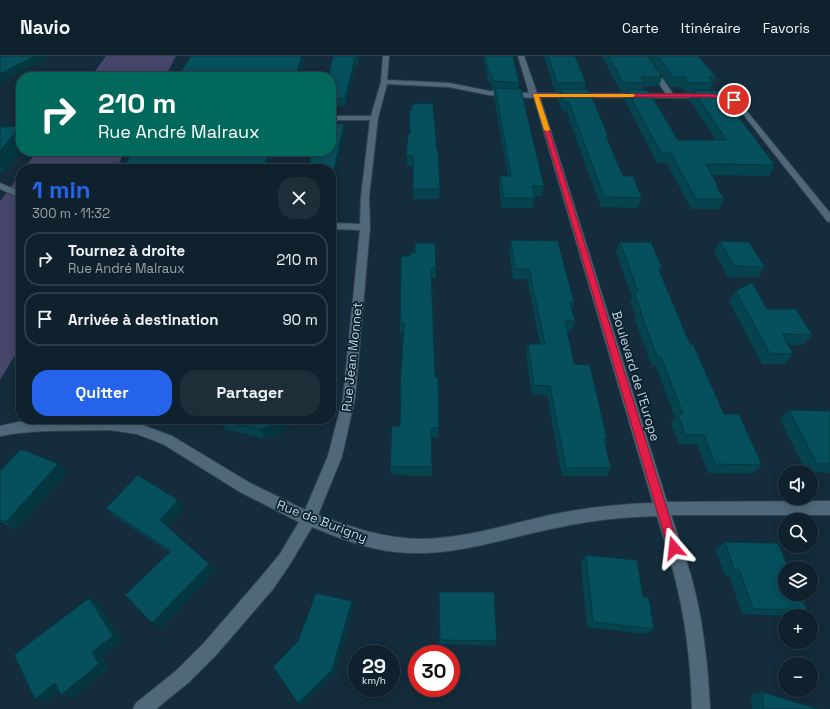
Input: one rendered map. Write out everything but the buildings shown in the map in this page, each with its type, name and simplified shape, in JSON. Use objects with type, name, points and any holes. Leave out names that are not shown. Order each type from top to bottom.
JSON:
[{"type":"street","name":"Rue Jean Monnet","points":[[142,709],[183,676],[243,613],[285,558],[309,519],[324,485],[342,436],[348,398],[365,226],[365,197],[374,118],[384,82],[386,56]]},
{"type":"street","name":"Boulevard de l'Europe","points":[[522,56],[535,95],[540,105],[683,577],[694,626],[700,670],[701,709]]},
{"type":"street","points":[[644,56],[670,96]]},
{"type":"street","points":[[384,82],[438,84],[489,93],[535,95],[716,96],[734,100],[830,219]]},
{"type":"street","points":[[336,118],[374,118]]},
{"type":"street","points":[[0,186],[16,193]]},
{"type":"street","points":[[336,226],[365,226]]},
{"type":"street","name":"Rue de Burigny","points":[[0,431],[16,427],[34,426],[111,425],[144,430],[173,443],[266,499],[309,519],[367,540],[391,544],[433,546],[467,542],[566,518],[661,508],[830,508]]},
{"type":"shaded area","points":[[106,56],[176,56],[168,72],[95,72]]},
{"type":"shaded area","points":[[33,156],[122,156],[118,164],[28,164]]},
{"type":"shaded area","points":[[16,180],[16,353],[0,380],[0,201]]},
{"type":"slow traffic","points":[[547,130],[535,95],[633,95]]},
{"type":"route","points":[[674,548],[535,95],[709,96],[734,100]]}]
